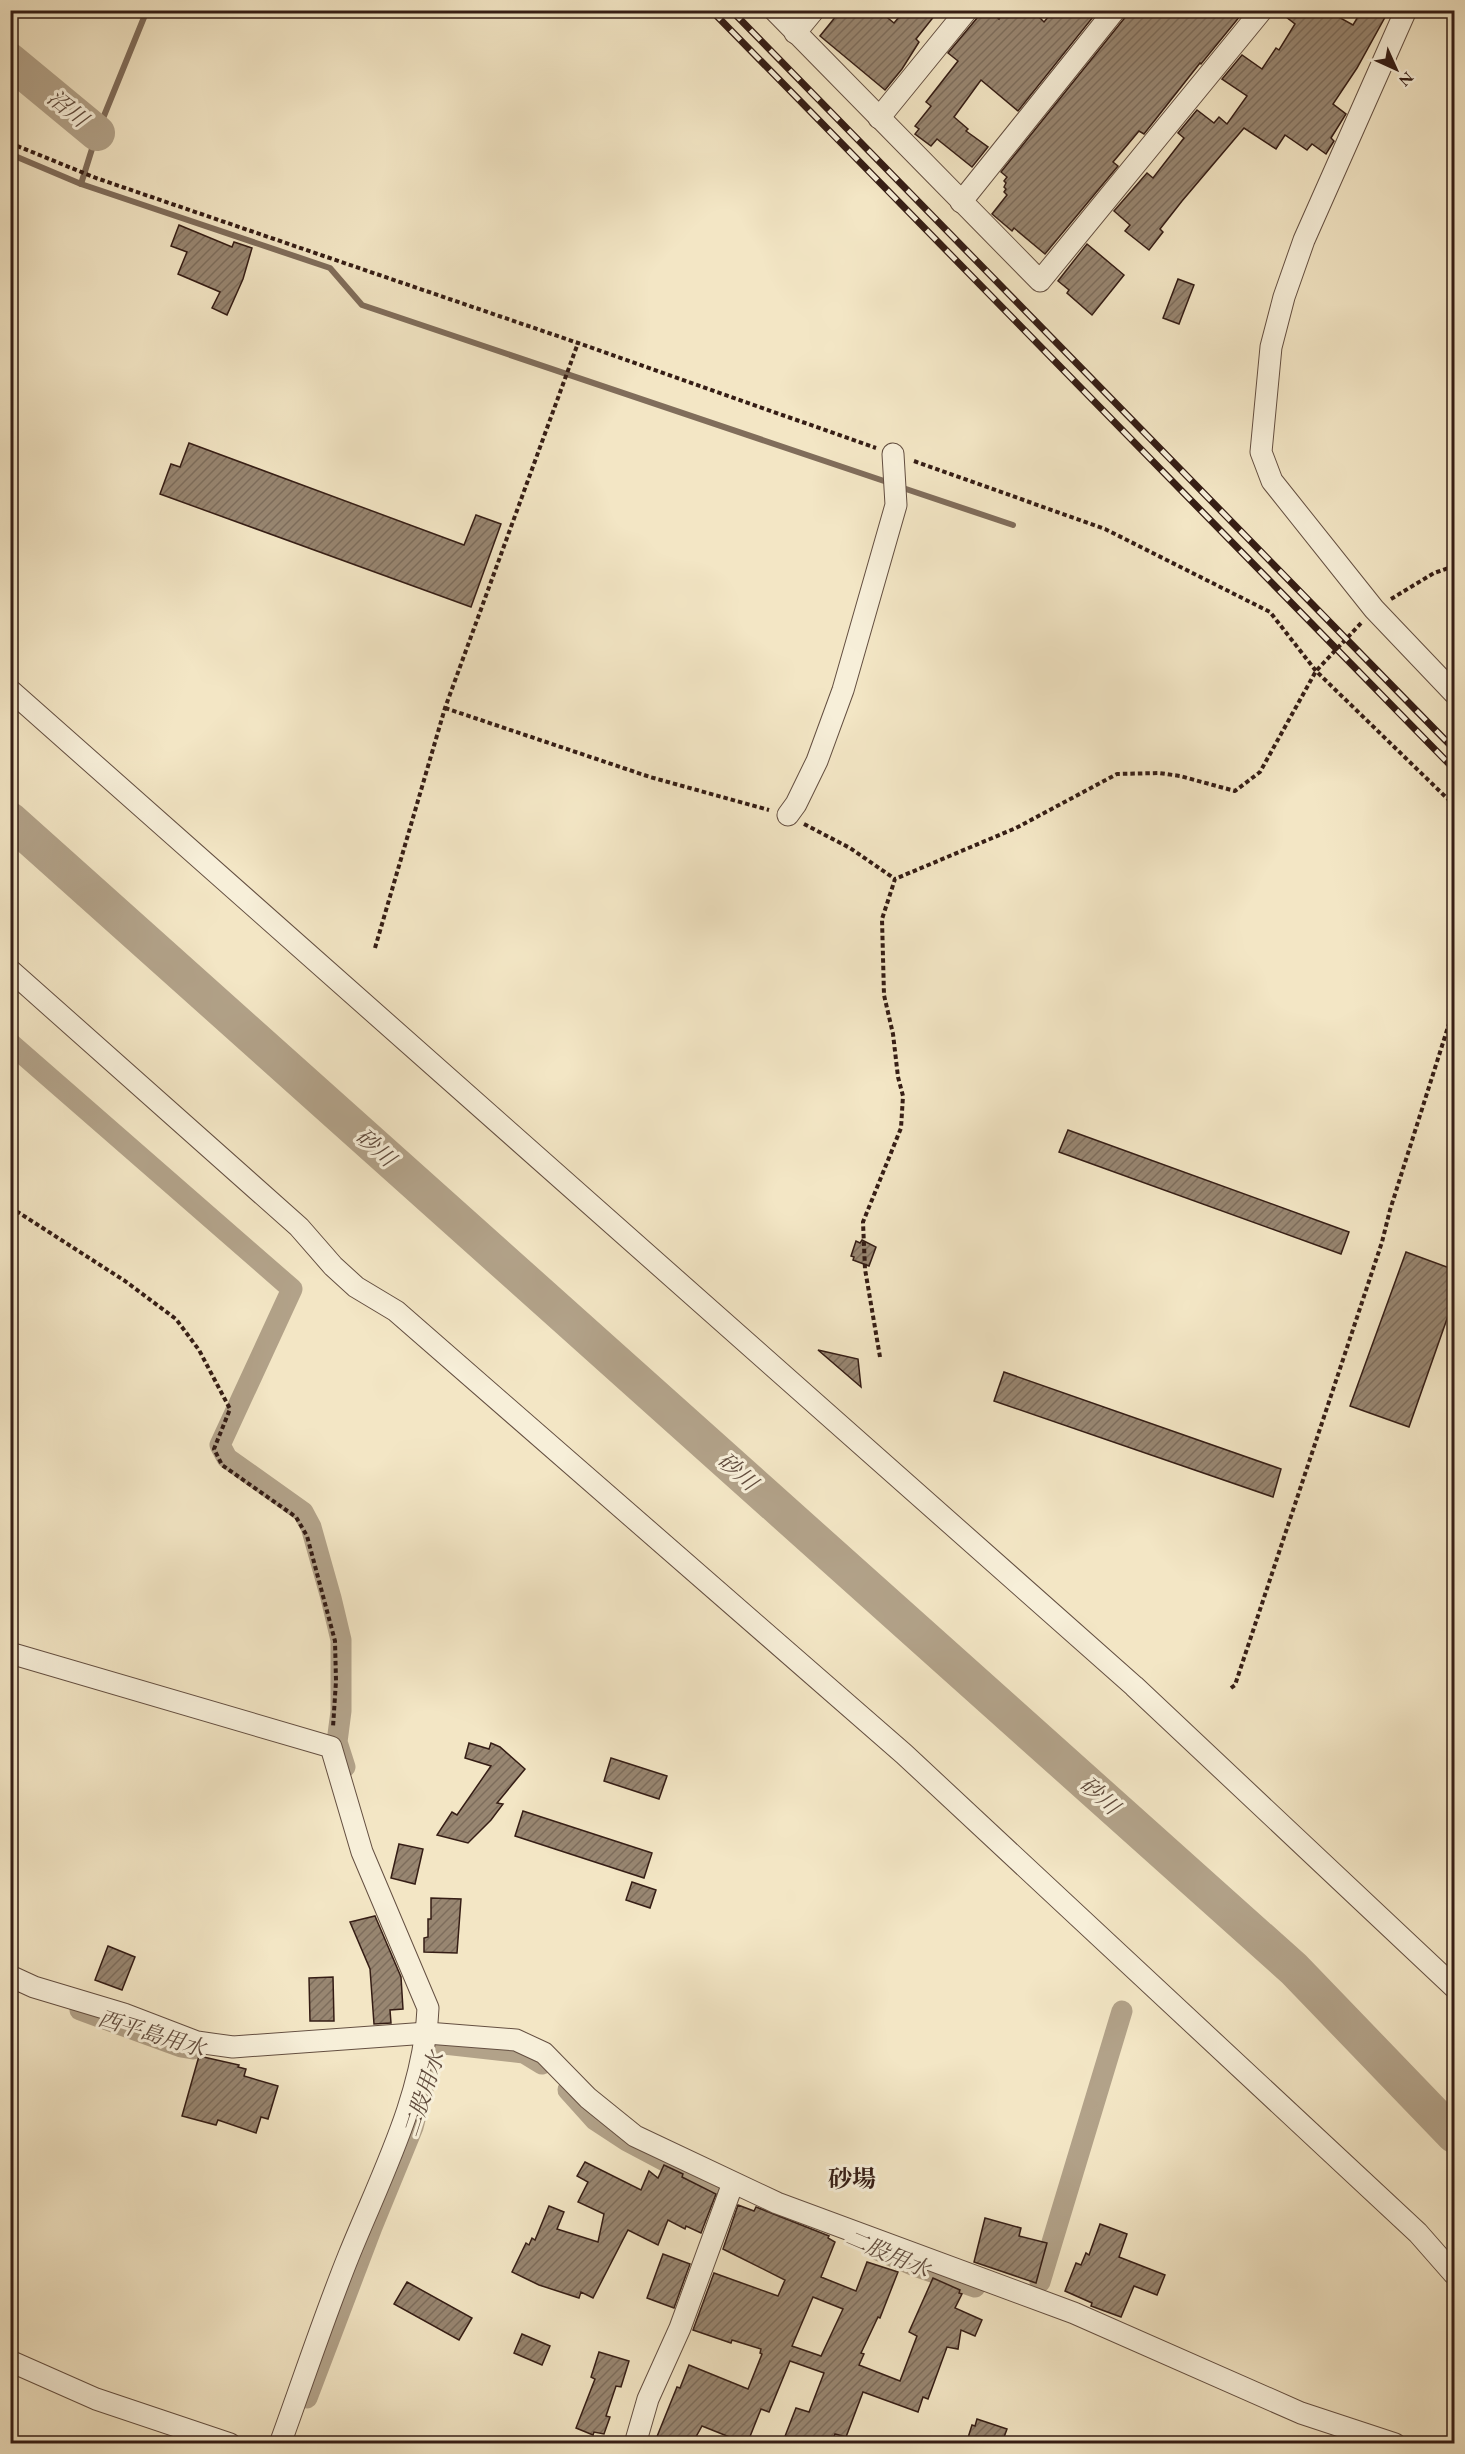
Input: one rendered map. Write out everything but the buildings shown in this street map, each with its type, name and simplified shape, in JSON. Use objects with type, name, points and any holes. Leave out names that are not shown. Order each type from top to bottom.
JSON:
[{"type":"street","points":[[774,10],[1040,281],[1262,10]]},
{"type":"street","points":[[795,33],[814,10]]},
{"type":"street","points":[[879,118],[966,10]]},
{"type":"street","points":[[961,202],[1115,10]]},
{"type":"street","points":[[1406,10],[1304,240],[1284,297],[1272,347],[1261,452],[1272,481],[1374,609],[1455,693]]},
{"type":"street","points":[[788,815],[796,804],[817,761],[843,690],[896,505],[894,454]]},
{"type":"street","points":[[10,690],[1125,1678],[1455,1987]]},
{"type":"street","points":[[10,970],[299,1227],[333,1266],[356,1287],[396,1311],[904,1754],[1418,2233],[1455,2274]]},
{"type":"street","points":[[10,1653],[331,1747],[362,1852],[428,2008],[427,2033],[403,2128],[349,2256],[279,2444]]},
{"type":"street","points":[[10,1976],[34,1987],[124,2014],[197,2042],[233,2047],[427,2033],[516,2040],[544,2053],[588,2098],[636,2136],[733,2183],[777,2203],[1074,2313],[1301,2413],[1395,2444]]},
{"type":"street","points":[[635,2444],[648,2399],[680,2328],[733,2183]]},
{"type":"street","points":[[10,2361],[96,2398],[230,2444]]},
{"type":"path","points":[[10,143],[96,178],[578,343],[1105,529],[1270,612],[1316,670],[1455,805]]},
{"type":"path","points":[[375,948],[445,708],[578,343]]},
{"type":"path","points":[[880,1357],[865,1269],[863,1222],[901,1128],[903,1096],[884,995],[882,919],[895,879],[1016,828],[1117,774],[1159,773],[1180,776],[1235,791],[1260,772],[1316,670],[1374,609],[1434,573],[1455,566]]},
{"type":"path","points":[[445,708],[650,777],[788,815],[850,848],[895,879]]},
{"type":"path","points":[[1231,1689],[1378,1253],[1455,1008]]},
{"type":"path","points":[[10,1207],[125,1281],[176,1319],[199,1350],[230,1408],[214,1449],[222,1466],[296,1517],[308,1536],[334,1641],[336,1682],[331,1747]]},
{"type":"waterway","points":[[81,184],[97,133],[147,10]]},
{"type":"waterway","name":"沼川","points":[[10,61],[97,133]]},
{"type":"waterway","points":[[10,154],[81,184],[330,268],[362,305],[890,483]]},
{"type":"waterway","points":[[900,487],[1013,525]]},
{"type":"waterway","name":"砂川","points":[[10,820],[1294,1969],[1454,2135]]},
{"type":"waterway","points":[[10,1043],[292,1289],[220,1445],[227,1458],[303,1512],[311,1527],[341,1640],[341,1711],[337,1742],[345,1767]]},
{"type":"waterway","name":"西平島用水","points":[[80,2010],[181,2047],[193,2049]]},
{"type":"waterway","name":"二股用水","points":[[1040,2282],[1122,2011]]},
{"type":"waterway","name":"二股用水","points":[[307,2398],[413,2127],[435,2043],[524,2053],[542,2064]]},
{"type":"waterway","name":"二股用水","points":[[568,2090],[595,2120],[627,2141],[714,2187]]},
{"type":"waterway","name":"二股用水","points":[[878,2250],[975,2287]]},
{"type":"railway","points":[[711,10],[1454,769]]},
{"type":"railway","points":[[731,10],[1454,749]]},
{"type":"district","name":"砂場","points":[[852,2179]]}]
